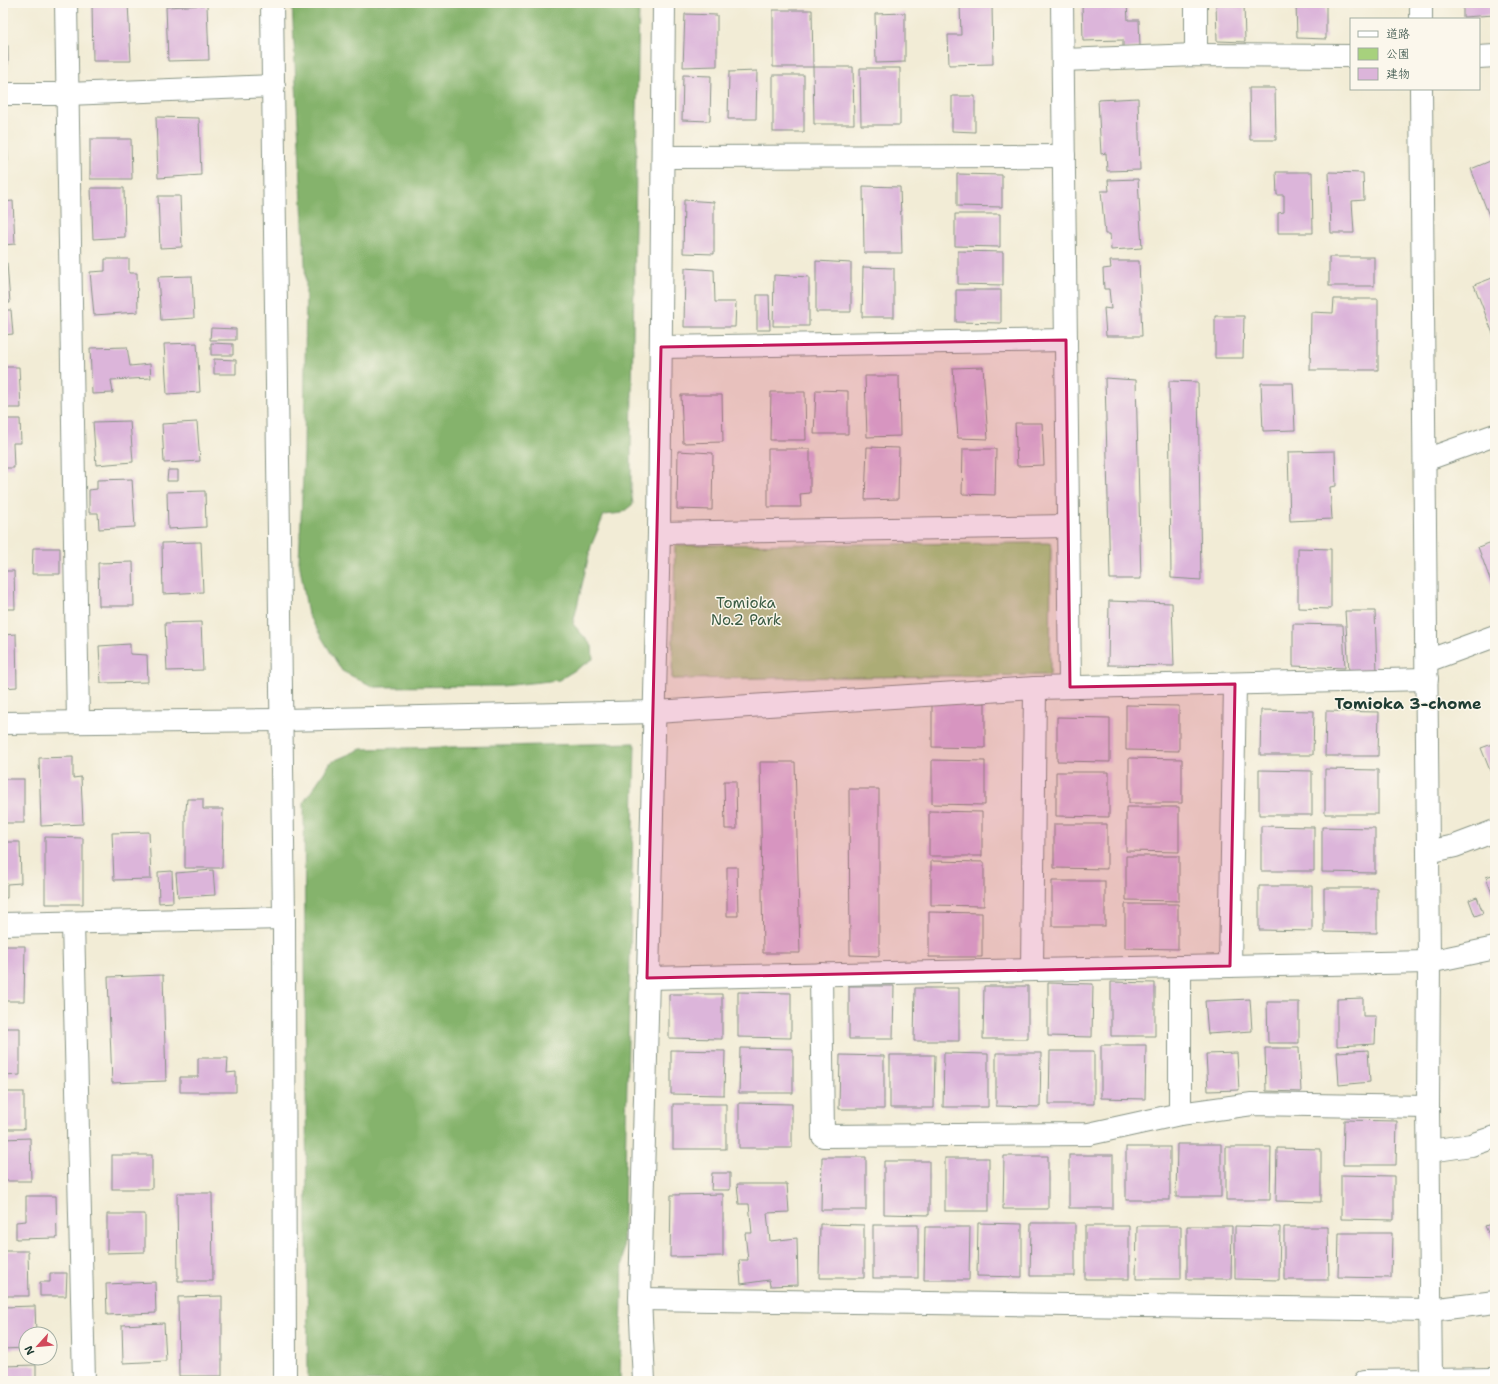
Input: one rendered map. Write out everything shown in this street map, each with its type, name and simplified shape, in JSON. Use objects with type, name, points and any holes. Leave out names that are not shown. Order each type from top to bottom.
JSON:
[{"type":"street","points":[[66,3],[78,722]]},
{"type":"street","points":[[272,3],[284,918],[285,1381]]},
{"type":"street","points":[[644,1381],[640,1299],[656,712],[664,3]]},
{"type":"street","points":[[1062,3],[1070,687]]},
{"type":"street","points":[[1196,3],[1196,55]]},
{"type":"street","points":[[1421,3],[1421,18]]},
{"type":"street","points":[[1062,60],[1196,55],[1350,56]]},
{"type":"street","points":[[1480,56],[1495,56]]},
{"type":"street","points":[[3,94],[67,94],[274,86]]},
{"type":"street","points":[[1421,90],[1427,670],[1429,962],[1428,1107],[1430,1151],[1431,1380]]},
{"type":"street","points":[[663,157],[1064,156]]},
{"type":"street","points":[[661,347],[1066,340]]},
{"type":"street","points":[[1425,460],[1495,435]]},
{"type":"street","points":[[659,533],[1068,526]]},
{"type":"street","points":[[3,723],[282,720],[656,712],[1035,688],[1235,684],[1427,670],[1495,636]]},
{"type":"street","points":[[1230,966],[1235,684]]},
{"type":"street","points":[[1032,970],[1035,688]]},
{"type":"street","points":[[1428,852],[1455,846],[1495,832]]},
{"type":"street","points":[[3,924],[284,918]]},
{"type":"street","points":[[72,923],[84,1381]]},
{"type":"street","points":[[648,978],[1429,962],[1495,948]]},
{"type":"street","points":[[1180,967],[1180,1114]]},
{"type":"street","points":[[821,974],[823,1136],[1089,1134],[1180,1114],[1252,1104],[1428,1107]]},
{"type":"street","points":[[1430,1151],[1472,1145],[1495,1137]]},
{"type":"street","points":[[640,1299],[1431,1310],[1495,1302]]},
{"type":"street","points":[[1365,1381],[1495,1379]]},
{"type":"highlighted area","points":[[1066,340],[1070,687],[1235,684],[1230,966],[647,978],[661,347]]},
{"type":"green space","points":[[292,3],[639,3],[631,449],[631,490],[633,504],[622,513],[604,515],[591,546],[573,624],[592,646],[593,659],[559,680],[502,686],[374,687],[342,671],[308,615],[299,561],[304,453],[306,284]]},
{"type":"green space","name":"Tomioka No.2 Park","points":[[1051,543],[1050,675],[672,679],[675,545]]},
{"type":"green space","points":[[635,743],[620,1381],[308,1381],[304,802],[331,762],[361,749]]},
{"type":"building","points":[[92,3],[128,3],[131,61],[93,61]]},
{"type":"building","points":[[1082,3],[1127,3],[1128,20],[1139,20],[1140,47],[1123,49],[1123,40],[1083,41]]},
{"type":"building","points":[[1216,3],[1244,3],[1245,42],[1217,41]]},
{"type":"building","points":[[1296,3],[1326,3],[1326,39],[1297,38]]},
{"type":"building","points":[[1463,3],[1495,3],[1495,15],[1463,17]]},
{"type":"building","points":[[992,4],[993,64],[949,65],[948,35],[961,35],[960,5]]},
{"type":"building","points":[[207,5],[209,60],[168,61],[166,7]]},
{"type":"building","points":[[773,10],[812,10],[813,67],[773,67]]},
{"type":"building","points":[[905,13],[905,62],[876,63],[875,14]]},
{"type":"building","points":[[685,14],[717,15],[717,66],[683,67]]},
{"type":"building","points":[[3,46],[8,46],[8,64],[3,64]]},
{"type":"building","points":[[813,67],[853,67],[854,124],[814,124]]},
{"type":"building","points":[[860,68],[900,68],[900,125],[861,125]]},
{"type":"building","points":[[757,71],[756,119],[728,119],[729,72]]},
{"type":"building","points":[[683,75],[711,76],[710,121],[682,120]]},
{"type":"building","points":[[773,75],[804,75],[804,132],[773,132]]},
{"type":"building","points":[[1249,88],[1275,88],[1276,140],[1250,140]]},
{"type":"building","points":[[952,96],[975,96],[975,132],[952,131]]},
{"type":"building","points":[[1138,98],[1140,170],[1107,171],[1106,153],[1101,154],[1098,100]]},
{"type":"building","points":[[3,114],[6,114],[8,161],[3,161]]},
{"type":"building","points":[[156,117],[199,118],[201,175],[158,178]]},
{"type":"building","points":[[90,139],[131,139],[132,179],[90,179]]},
{"type":"building","points":[[1495,159],[1495,231],[1471,169]]},
{"type":"building","points":[[1276,172],[1312,172],[1313,233],[1278,233],[1278,213],[1284,212],[1284,195],[1277,195]]},
{"type":"building","points":[[1329,172],[1363,173],[1364,200],[1352,201],[1354,233],[1331,233]]},
{"type":"building","points":[[957,174],[1002,175],[1002,207],[957,206]]},
{"type":"building","points":[[1138,179],[1142,248],[1111,250],[1110,234],[1105,234],[1101,191],[1109,191],[1108,180]]},
{"type":"building","points":[[863,186],[900,187],[902,253],[864,253]]},
{"type":"building","points":[[91,188],[124,188],[125,237],[93,239]]},
{"type":"building","points":[[158,196],[180,196],[182,247],[160,248]]},
{"type":"building","points":[[684,200],[714,202],[714,254],[683,253]]},
{"type":"building","points":[[13,201],[15,244],[3,245],[3,202]]},
{"type":"building","points":[[955,214],[1000,214],[1000,247],[955,246]]},
{"type":"building","points":[[958,251],[1003,252],[1003,285],[958,284]]},
{"type":"building","points":[[1329,257],[1374,257],[1374,286],[1329,286]]},
{"type":"building","points":[[105,259],[129,259],[129,273],[137,273],[138,312],[94,315],[90,272],[105,271]]},
{"type":"building","points":[[816,261],[851,263],[851,312],[816,312]]},
{"type":"building","points":[[1110,261],[1139,261],[1142,336],[1106,336],[1104,308],[1111,309],[1109,289],[1104,289],[1103,269],[1111,268]]},
{"type":"building","points":[[3,263],[7,263],[10,303],[3,303]]},
{"type":"building","points":[[863,267],[894,268],[894,317],[862,317]]},
{"type":"building","points":[[685,268],[714,270],[715,302],[736,302],[735,327],[684,327]]},
{"type":"building","points":[[774,275],[809,277],[809,326],[773,326]]},
{"type":"building","points":[[192,276],[194,318],[161,320],[158,277]]},
{"type":"building","points":[[1495,277],[1495,339],[1474,285]]},
{"type":"building","points":[[956,290],[1001,290],[1001,323],[956,322]]},
{"type":"building","points":[[757,295],[769,295],[770,330],[757,330]]},
{"type":"building","points":[[1334,299],[1378,299],[1378,370],[1310,370],[1311,312],[1333,313]]},
{"type":"building","points":[[3,310],[11,310],[13,334],[3,335]]},
{"type":"building","points":[[1215,316],[1244,316],[1243,358],[1215,358]]},
{"type":"building","points":[[211,328],[236,329],[236,340],[210,340]]},
{"type":"building","points":[[197,343],[200,392],[167,394],[164,344]]},
{"type":"building","points":[[211,343],[233,344],[233,355],[211,355]]},
{"type":"building","points":[[127,347],[130,366],[150,364],[151,378],[111,380],[113,393],[92,394],[90,348]]},
{"type":"building","points":[[214,359],[236,360],[236,374],[214,374]]},
{"type":"building","points":[[3,367],[19,367],[21,408],[3,408]]},
{"type":"building","points":[[983,367],[988,439],[958,438],[953,368]]},
{"type":"building","points":[[865,376],[899,376],[900,436],[867,437]]},
{"type":"building","points":[[1105,378],[1136,380],[1141,579],[1110,579]]},
{"type":"building","points":[[1169,381],[1198,382],[1201,580],[1171,578]]},
{"type":"building","points":[[1261,383],[1293,383],[1295,430],[1263,431]]},
{"type":"building","points":[[816,390],[848,391],[848,434],[814,434]]},
{"type":"building","points":[[771,392],[805,392],[806,440],[770,440]]},
{"type":"building","points":[[681,395],[722,395],[723,442],[683,443]]},
{"type":"building","points":[[3,419],[20,419],[21,443],[13,443],[14,468],[3,468]]},
{"type":"building","points":[[130,421],[133,462],[96,465],[93,422]]},
{"type":"building","points":[[197,422],[200,461],[164,463],[162,424]]},
{"type":"building","points":[[1015,423],[1042,423],[1044,465],[1017,466]]},
{"type":"building","points":[[867,447],[899,448],[898,499],[865,500]]},
{"type":"building","points":[[768,449],[810,449],[810,493],[800,494],[801,507],[768,507]]},
{"type":"building","points":[[963,449],[996,449],[995,495],[962,494]]},
{"type":"building","points":[[678,451],[713,453],[712,510],[677,509]]},
{"type":"building","points":[[1335,451],[1336,486],[1330,487],[1332,519],[1290,521],[1288,452]]},
{"type":"building","points":[[168,470],[178,470],[178,481],[167,481]]},
{"type":"building","points":[[132,479],[135,527],[99,529],[98,513],[89,513],[89,490],[97,489],[97,480]]},
{"type":"building","points":[[205,491],[206,527],[168,529],[167,492]]},
{"type":"building","points":[[1495,541],[1495,593],[1478,547]]},
{"type":"building","points":[[201,542],[203,592],[163,594],[162,543]]},
{"type":"building","points":[[33,548],[60,548],[60,574],[32,574]]},
{"type":"building","points":[[1298,548],[1331,549],[1331,609],[1298,608]]},
{"type":"building","points":[[133,562],[134,606],[99,606],[98,563]]},
{"type":"building","points":[[3,571],[14,571],[15,609],[3,609]]},
{"type":"building","points":[[1109,601],[1172,603],[1174,666],[1108,665]]},
{"type":"building","points":[[1345,611],[1375,611],[1377,672],[1349,671]]},
{"type":"building","points":[[201,622],[203,670],[167,671],[165,623]]},
{"type":"building","points":[[1293,624],[1343,625],[1345,668],[1293,666]]},
{"type":"building","points":[[16,634],[17,687],[3,688],[3,635]]},
{"type":"building","points":[[130,644],[130,654],[147,655],[148,682],[101,683],[99,646]]},
{"type":"building","points":[[932,703],[985,703],[985,748],[932,747]]},
{"type":"building","points":[[1126,705],[1179,706],[1179,751],[1126,750]]},
{"type":"building","points":[[1261,710],[1314,711],[1313,755],[1260,755]]},
{"type":"building","points":[[1326,711],[1379,712],[1378,756],[1325,756]]},
{"type":"building","points":[[1057,717],[1110,718],[1110,762],[1057,761]]},
{"type":"building","points":[[1495,743],[1495,783],[1481,748]]},
{"type":"building","points":[[73,757],[73,778],[81,777],[83,824],[41,826],[39,758]]},
{"type":"building","points":[[1129,758],[1182,759],[1182,803],[1129,803]]},
{"type":"building","points":[[932,760],[985,761],[985,805],[932,804]]},
{"type":"building","points":[[760,762],[795,762],[800,953],[763,953]]},
{"type":"building","points":[[1325,769],[1378,770],[1378,814],[1325,814]]},
{"type":"building","points":[[1259,770],[1312,771],[1312,815],[1259,815]]},
{"type":"building","points":[[1056,772],[1109,772],[1109,817],[1056,816]]},
{"type":"building","points":[[3,779],[24,779],[24,823],[3,823]]},
{"type":"building","points":[[724,781],[736,781],[737,829],[725,829]]},
{"type":"building","points":[[849,789],[879,789],[879,956],[850,955]]},
{"type":"building","points":[[187,799],[203,799],[203,809],[223,809],[222,868],[185,868],[185,810]]},
{"type":"building","points":[[1126,807],[1179,807],[1179,852],[1126,851]]},
{"type":"building","points":[[929,811],[982,812],[982,856],[929,856]]},
{"type":"building","points":[[1054,824],[1107,824],[1107,869],[1054,868]]},
{"type":"building","points":[[1261,826],[1314,827],[1314,871],[1261,871]]},
{"type":"building","points":[[1322,827],[1375,828],[1375,873],[1322,872]]},
{"type":"building","points":[[149,832],[151,879],[114,880],[112,833]]},
{"type":"building","points":[[45,837],[83,838],[83,904],[45,904]]},
{"type":"building","points":[[3,842],[20,842],[21,883],[7,884],[7,898],[3,898]]},
{"type":"building","points":[[1126,856],[1179,856],[1179,901],[1126,900]]},
{"type":"building","points":[[931,861],[984,862],[984,906],[931,905]]},
{"type":"building","points":[[727,867],[737,867],[738,916],[727,916]]},
{"type":"building","points":[[213,870],[215,895],[178,897],[176,873]]},
{"type":"building","points":[[172,871],[173,902],[159,903],[158,872]]},
{"type":"building","points":[[1495,874],[1495,902],[1486,877]]},
{"type":"building","points":[[1052,881],[1105,881],[1105,926],[1052,926]]},
{"type":"building","points":[[1259,886],[1312,886],[1312,931],[1259,930]]},
{"type":"building","points":[[1324,888],[1377,888],[1377,933],[1324,932]]},
{"type":"building","points":[[1477,897],[1483,913],[1475,916],[1469,900]]},
{"type":"building","points":[[1125,904],[1178,904],[1178,949],[1125,948]]},
{"type":"building","points":[[929,912],[982,913],[982,957],[929,957]]},
{"type":"building","points":[[3,946],[25,946],[24,1001],[3,1001]]},
{"type":"building","points":[[163,975],[166,1081],[112,1083],[108,977]]},
{"type":"building","points":[[1111,982],[1155,983],[1155,1036],[1111,1036]]},
{"type":"building","points":[[1048,983],[1093,984],[1092,1037],[1048,1036]]},
{"type":"building","points":[[849,986],[894,986],[893,1039],[849,1039]]},
{"type":"building","points":[[984,986],[1028,986],[1028,1039],[983,1039]]},
{"type":"building","points":[[915,988],[959,988],[959,1041],[914,1041]]},
{"type":"building","points":[[738,992],[791,993],[791,1038],[738,1037]]},
{"type":"building","points":[[669,994],[722,994],[722,1039],[669,1038]]},
{"type":"building","points":[[1363,998],[1363,1016],[1376,1016],[1375,1044],[1337,1046],[1337,999]]},
{"type":"building","points":[[1250,999],[1252,1031],[1208,1034],[1205,1001]]},
{"type":"building","points":[[1267,1002],[1299,1002],[1299,1043],[1268,1043]]},
{"type":"building","points":[[3,1028],[20,1028],[20,1075],[3,1076]]},
{"type":"building","points":[[1101,1045],[1146,1045],[1145,1099],[1101,1098]]},
{"type":"building","points":[[740,1048],[793,1049],[793,1093],[739,1093]]},
{"type":"building","points":[[1265,1048],[1299,1048],[1301,1092],[1266,1091]]},
{"type":"building","points":[[671,1050],[725,1051],[724,1095],[671,1094]]},
{"type":"building","points":[[1368,1050],[1370,1082],[1339,1085],[1337,1052]]},
{"type":"building","points":[[1050,1051],[1094,1051],[1094,1104],[1049,1104]]},
{"type":"building","points":[[944,1053],[988,1054],[988,1107],[943,1107]]},
{"type":"building","points":[[996,1053],[1041,1053],[1040,1107],[996,1106]]},
{"type":"building","points":[[1237,1053],[1239,1090],[1208,1091],[1206,1054]]},
{"type":"building","points":[[840,1055],[884,1056],[884,1109],[839,1109]]},
{"type":"building","points":[[890,1055],[935,1055],[934,1108],[890,1108]]},
{"type":"building","points":[[198,1058],[228,1058],[227,1073],[236,1072],[236,1092],[180,1092],[180,1077],[198,1077]]},
{"type":"building","points":[[3,1092],[24,1092],[24,1129],[3,1129]]},
{"type":"building","points":[[739,1103],[792,1104],[792,1148],[739,1148]]},
{"type":"building","points":[[673,1104],[726,1104],[726,1149],[673,1149]]},
{"type":"building","points":[[1344,1120],[1397,1121],[1396,1165],[1343,1165]]},
{"type":"building","points":[[30,1138],[31,1181],[3,1181],[3,1139]]},
{"type":"building","points":[[1177,1144],[1221,1144],[1221,1197],[1176,1197]]},
{"type":"building","points":[[1126,1147],[1170,1147],[1170,1200],[1126,1200]]},
{"type":"building","points":[[1226,1147],[1271,1147],[1270,1200],[1226,1200]]},
{"type":"building","points":[[1277,1148],[1321,1149],[1321,1202],[1276,1201]]},
{"type":"building","points":[[112,1155],[152,1155],[152,1189],[112,1189]]},
{"type":"building","points":[[1069,1155],[1113,1155],[1113,1208],[1069,1208]]},
{"type":"building","points":[[1004,1156],[1048,1156],[1048,1209],[1003,1209]]},
{"type":"building","points":[[822,1157],[866,1157],[866,1210],[821,1210]]},
{"type":"building","points":[[945,1158],[989,1158],[989,1211],[945,1211]]},
{"type":"building","points":[[884,1161],[929,1161],[929,1215],[884,1214]]},
{"type":"building","points":[[712,1173],[730,1173],[730,1190],[711,1190]]},
{"type":"building","points":[[1341,1175],[1394,1176],[1394,1220],[1341,1219]]},
{"type":"building","points":[[737,1184],[787,1184],[789,1212],[767,1213],[770,1241],[797,1238],[798,1285],[770,1286],[769,1280],[741,1284],[739,1260],[748,1260],[745,1233],[752,1233],[749,1204],[739,1204]]},
{"type":"building","points":[[177,1193],[212,1193],[213,1281],[178,1281]]},
{"type":"building","points":[[723,1194],[723,1256],[670,1257],[671,1195]]},
{"type":"building","points":[[26,1196],[56,1196],[57,1238],[16,1239],[16,1222],[26,1221]]},
{"type":"building","points":[[107,1214],[145,1214],[145,1252],[107,1253]]},
{"type":"building","points":[[978,1223],[1022,1224],[1022,1277],[977,1276]]},
{"type":"building","points":[[1031,1223],[1075,1223],[1075,1276],[1030,1276]]},
{"type":"building","points":[[1494,1223],[1495,1240],[1492,1241],[1485,1226]]},
{"type":"building","points":[[820,1224],[864,1225],[864,1278],[819,1278]]},
{"type":"building","points":[[873,1225],[918,1225],[918,1278],[873,1278]]},
{"type":"building","points":[[1085,1226],[1129,1226],[1129,1279],[1085,1279]]},
{"type":"building","points":[[1137,1226],[1181,1226],[1181,1279],[1136,1279]]},
{"type":"building","points":[[1187,1226],[1232,1226],[1231,1279],[1187,1279]]},
{"type":"building","points":[[1235,1226],[1280,1227],[1279,1280],[1235,1279]]},
{"type":"building","points":[[925,1227],[970,1227],[969,1280],[924,1280]]},
{"type":"building","points":[[1284,1227],[1328,1227],[1329,1280],[1284,1280]]},
{"type":"building","points":[[1339,1233],[1392,1233],[1391,1278],[1338,1277]]},
{"type":"building","points":[[3,1251],[28,1251],[29,1296],[3,1296]]},
{"type":"building","points":[[50,1273],[67,1273],[66,1296],[40,1296],[40,1282],[50,1282]]},
{"type":"building","points":[[155,1282],[156,1313],[107,1315],[106,1284]]},
{"type":"building","points":[[222,1296],[222,1376],[179,1376],[178,1297]]},
{"type":"building","points":[[35,1306],[36,1326],[18,1326],[18,1348],[3,1349],[3,1307]]},
{"type":"building","points":[[164,1323],[166,1361],[123,1363],[122,1325]]},
{"type":"building","points":[[3,1366],[36,1366],[36,1381],[3,1381]]},
{"type":"district","name":"Tomioka 3-chome","points":[[1408,703]]}]
